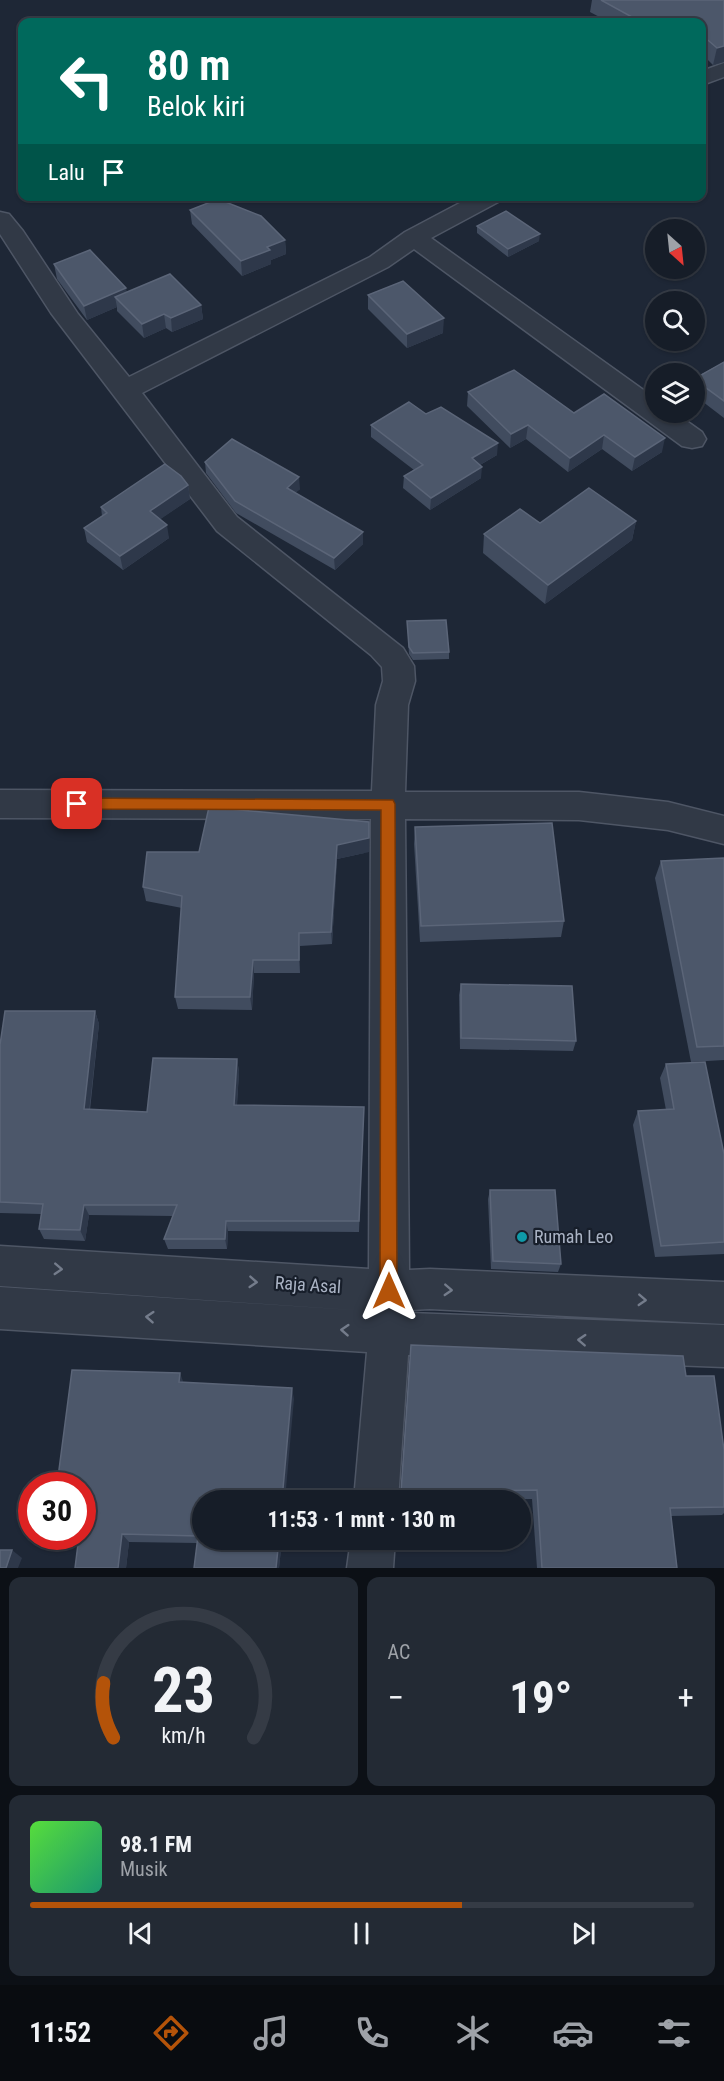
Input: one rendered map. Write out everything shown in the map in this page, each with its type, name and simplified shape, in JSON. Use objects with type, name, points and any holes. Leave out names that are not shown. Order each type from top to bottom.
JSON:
[{"type":"street","points":[[706,77],[724,70]]},
{"type":"street","points":[[125,390],[379,262],[414,237],[482,201]]},
{"type":"street","points":[[0,219],[21,245],[53,297],[85,341],[227,524],[392,656],[398,666],[399,681],[392,705],[388,804],[389,1333],[377,1490]]},
{"type":"street","points":[[414,237],[692,439]]},
{"type":"street","points":[[0,804],[579,806],[668,816],[724,830]]},
{"type":"street","name":"Raja Asal","points":[[0,1266],[389,1291],[430,1289],[724,1303]]},
{"type":"street","points":[[0,1308],[389,1333],[724,1346]]},
{"type":"street","points":[[370,1568],[372,1550]]},
{"type":"building","points":[[601,0],[724,0],[724,46],[717,48],[706,38],[706,18],[634,18]]},
{"type":"building","points":[[213,201],[223,201],[261,216],[285,240],[267,247],[270,250],[241,261],[190,210]]},
{"type":"building","points":[[506,211],[540,234],[508,249],[477,226]]},
{"type":"building","points":[[90,250],[126,288],[84,306],[54,264]]},
{"type":"building","points":[[170,274],[201,305],[171,318],[164,314],[142,324],[115,297]]},
{"type":"building","points":[[403,281],[444,318],[407,334],[368,295]]},
{"type":"building","points":[[724,362],[724,401],[705,387],[705,373]]},
{"type":"building","points":[[514,370],[574,413],[604,394],[665,438],[635,457],[604,435],[570,458],[528,425],[511,434],[468,392]]},
{"type":"building","points":[[409,402],[426,414],[441,407],[498,443],[472,458],[482,467],[431,498],[404,476],[423,465],[371,425]]},
{"type":"building","points":[[232,439],[299,477],[287,488],[363,532],[334,558],[235,501],[205,462]]},
{"type":"building","points":[[165,464],[181,476],[188,485],[150,511],[167,525],[120,556],[84,528],[107,513],[101,507]]},
{"type":"building","points":[[589,488],[636,521],[548,585],[484,534],[520,509],[540,523]]},
{"type":"building","points":[[446,620],[449,652],[413,653],[409,647],[407,621]]},
{"type":"building","points":[[209,807],[369,822],[369,838],[337,845],[331,932],[299,933],[299,960],[253,960],[250,997],[175,997],[182,896],[143,887],[147,852],[199,852]]},
{"type":"building","points":[[552,823],[564,921],[421,926],[415,827]]},
{"type":"building","points":[[724,858],[724,1046],[697,1047],[661,861]]},
{"type":"building","points":[[461,984],[572,986],[576,1041],[461,1038]]},
{"type":"building","points":[[5,1011],[95,1011],[84,1109],[147,1112],[153,1058],[237,1059],[234,1105],[364,1107],[359,1221],[226,1221],[225,1239],[164,1239],[177,1205],[84,1205],[80,1230],[39,1229],[43,1204],[0,1202],[0,1045]]},
{"type":"building","points":[[705,1062],[724,1154],[724,1242],[661,1246],[638,1111],[674,1109],[666,1064]]},
{"type":"building","name":"Rumah Leo","points":[[490,1190],[555,1190],[561,1264],[493,1261]]},
{"type":"building","points":[[411,1345],[683,1356],[686,1376],[714,1376],[724,1450],[724,1507],[670,1508],[677,1568],[542,1568],[537,1490],[401,1490]]},
{"type":"building","points":[[72,1370],[180,1373],[179,1382],[292,1388],[283,1490],[192,1490],[192,1536],[122,1534],[118,1568],[75,1568],[77,1550],[96,1550],[96,1472],[59,1472]]},
{"type":"building","points":[[0,1550],[12,1550],[6,1568],[0,1568]]},
{"type":"building","points":[[196,1550],[278,1550],[276,1568],[194,1568]]},
{"type":"place","name":"Rumah Leo","points":[[522,1237]]},
{"type":"route","points":[[77,804],[388,804],[389,1291]]}]
